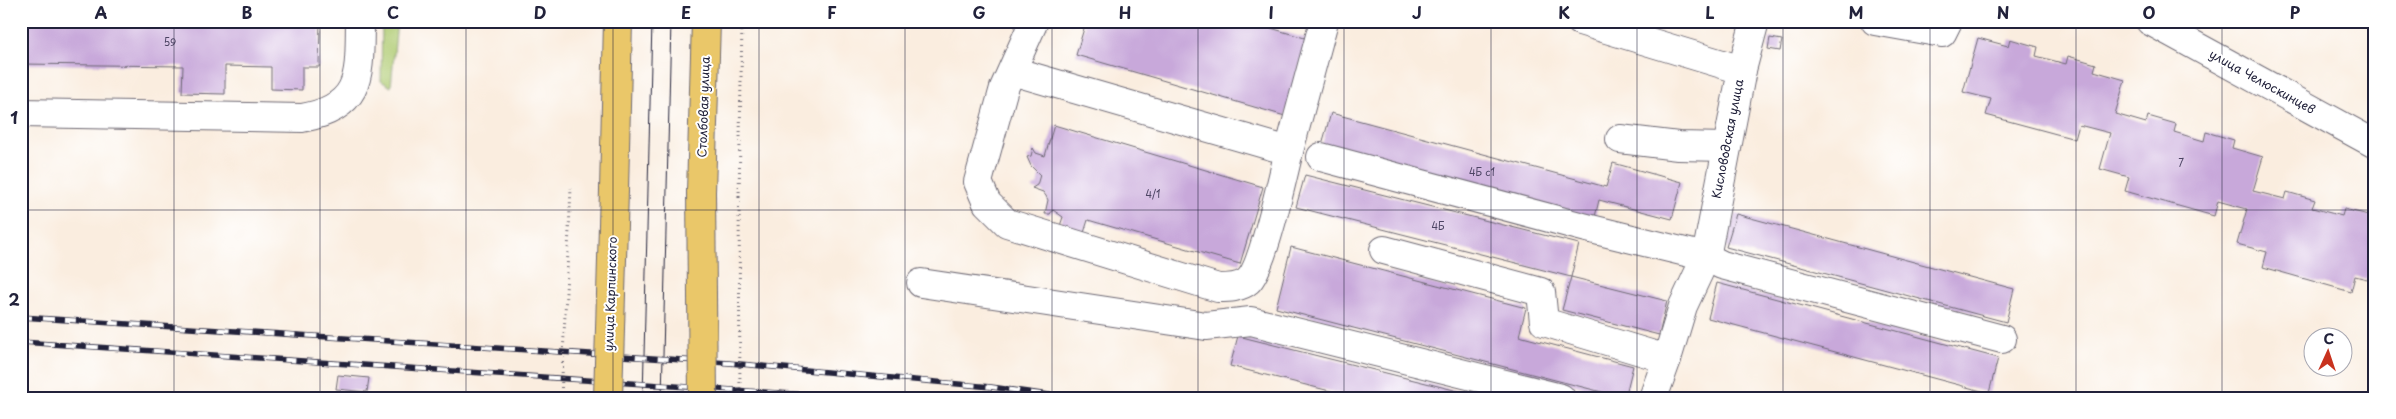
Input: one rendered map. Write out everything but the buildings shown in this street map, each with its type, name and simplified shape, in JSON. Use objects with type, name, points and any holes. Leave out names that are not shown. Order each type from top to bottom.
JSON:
[{"type":"main road","name":"улица Карпинского","points":[[608,398],[618,21]]},
{"type":"main road","name":"Столбовая улица","points":[[703,398],[701,192],[706,21]]},
{"type":"street","points":[[21,113],[302,118],[319,115],[332,110],[343,102],[352,91],[359,69],[360,21]]},
{"type":"street","points":[[1034,21],[1004,88],[978,182],[987,203],[1007,223],[1218,288],[1240,286],[1248,281],[1254,272],[1261,254],[1324,21]]},
{"type":"street","points":[[1580,21],[1742,70]]},
{"type":"street","name":"Кисловодская улица","points":[[1653,398],[1684,306],[1706,257],[1742,70],[1756,21]]},
{"type":"street","points":[[1875,21],[1942,33],[1948,21]]},
{"type":"street","name":"улица Челюскинцев","points":[[2150,21],[2375,144]]},
{"type":"street","points":[[1012,71],[1289,151]]},
{"type":"street","points":[[1620,139],[1678,146],[1727,147]]},
{"type":"street","points":[[1321,157],[1583,227],[1706,257],[1722,265],[2002,339]]},
{"type":"street","points":[[1384,250],[1541,292],[1544,322],[1667,359]]},
{"type":"street","points":[[922,283],[1206,326],[1251,321],[1561,398]]},
{"type":"path","points":[[740,398],[739,198],[742,21]]},
{"type":"path","points":[[561,398],[571,188]]},
{"type":"green space","points":[[382,21],[397,21],[391,87],[381,81]]},
{"type":"tram line","points":[[643,398],[652,21]]},
{"type":"tram line","points":[[662,398],[671,21]]},
{"type":"railway","points":[[21,317],[729,363],[991,387],[1071,398]]},
{"type":"railway","points":[[21,342],[853,398]]}]
